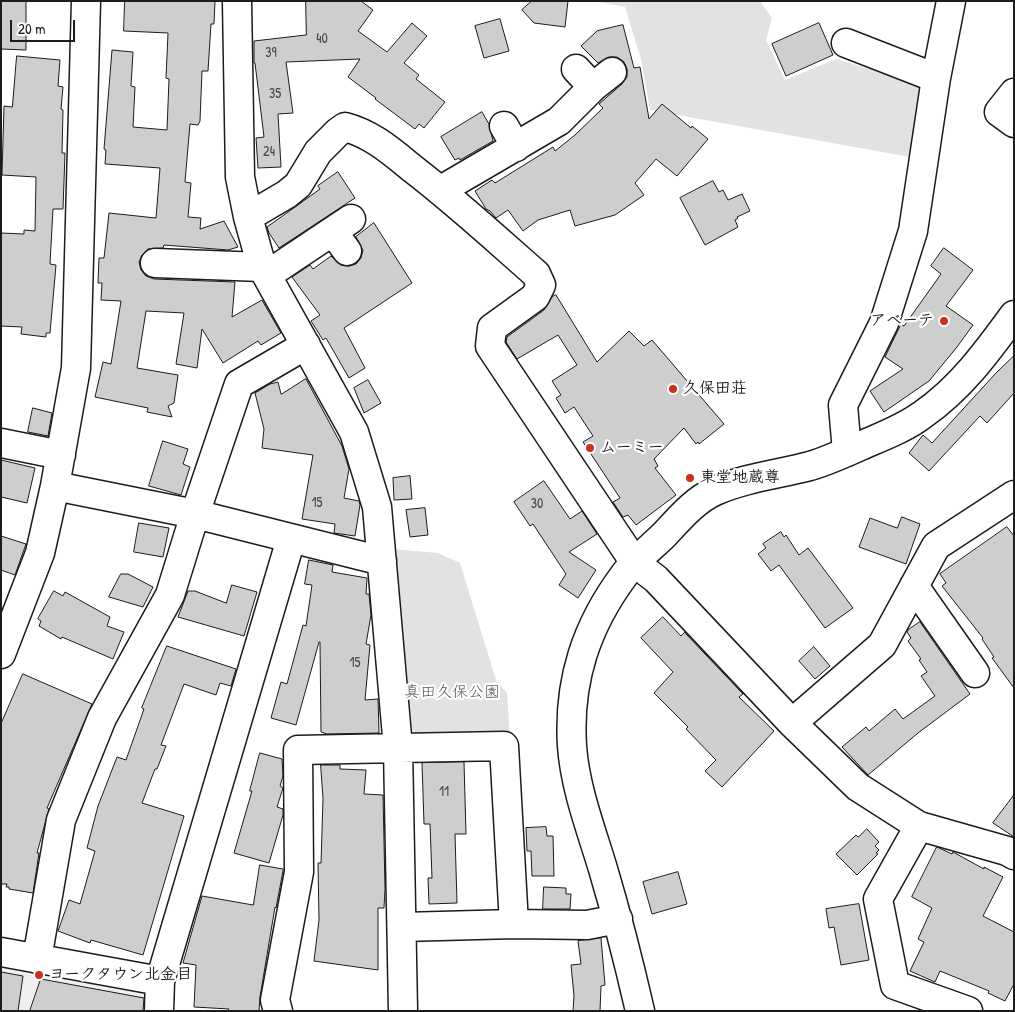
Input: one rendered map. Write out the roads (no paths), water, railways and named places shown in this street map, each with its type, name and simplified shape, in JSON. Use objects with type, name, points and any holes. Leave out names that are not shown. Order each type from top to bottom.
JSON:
[{"type":"street","points":[[1,654],[40,553],[55,486],[76,368],[86,1]]},
{"type":"street","points":[[237,1],[240,177],[248,217],[264,271],[354,432],[377,507],[398,748],[404,1011]]},
{"type":"street","points":[[847,452],[843,405],[884,323],[912,231],[936,78],[951,1]]},
{"type":"street","points":[[846,43],[936,78]]},
{"type":"street","points":[[441,190],[510,136],[559,120],[594,76]]},
{"type":"street","points":[[1014,92],[999,112],[1014,123]]},
{"type":"street","points":[[248,217],[287,194],[298,185],[318,152],[345,127],[358,130],[377,140],[441,190],[536,274],[542,285],[535,297],[492,328],[490,346],[635,563],[656,579],[792,723],[858,787],[919,826],[1014,855]]},
{"type":"street","points":[[171,271],[264,271],[344,234]]},
{"type":"street","points":[[640,1011],[618,919],[579,791],[572,748],[571,716],[574,687],[579,661],[586,642],[626,573],[684,514],[713,492],[733,485],[813,465],[889,433],[921,416],[949,393],[983,358],[1014,315]]},
{"type":"street","points":[[37,959],[62,820],[102,718],[170,596],[195,514],[239,384],[306,345]]},
{"type":"street","points":[[1,442],[61,455]]},
{"type":"street","points":[[55,486],[195,514],[382,560]]},
{"type":"street","points":[[792,723],[882,646],[936,546],[1012,500]]},
{"type":"street","points":[[159,1011],[160,981],[291,539]]},
{"type":"street","points":[[914,586],[975,673]]},
{"type":"street","points":[[278,1011],[275,1000],[299,872],[298,750],[504,746],[514,924]]},
{"type":"street","points":[[919,826],[878,899],[895,985],[968,1011]]},
{"type":"street","points":[[403,927],[514,924],[587,925],[618,919]]},
{"type":"street","points":[[1,952],[160,981]]},
{"type":"place","name":"アベーテ","points":[[944,321]]},
{"type":"place","name":"久保田荘","points":[[673,389]]},
{"type":"place","name":"ムーミー","points":[[590,448]]},
{"type":"place","name":"東堂地蔵尊","points":[[690,478]]},
{"type":"place","name":"ヨークタウン北金目","points":[[39,975]]},
{"type":"park label","name":"真田久保公園","points":[[452,693]]}]
